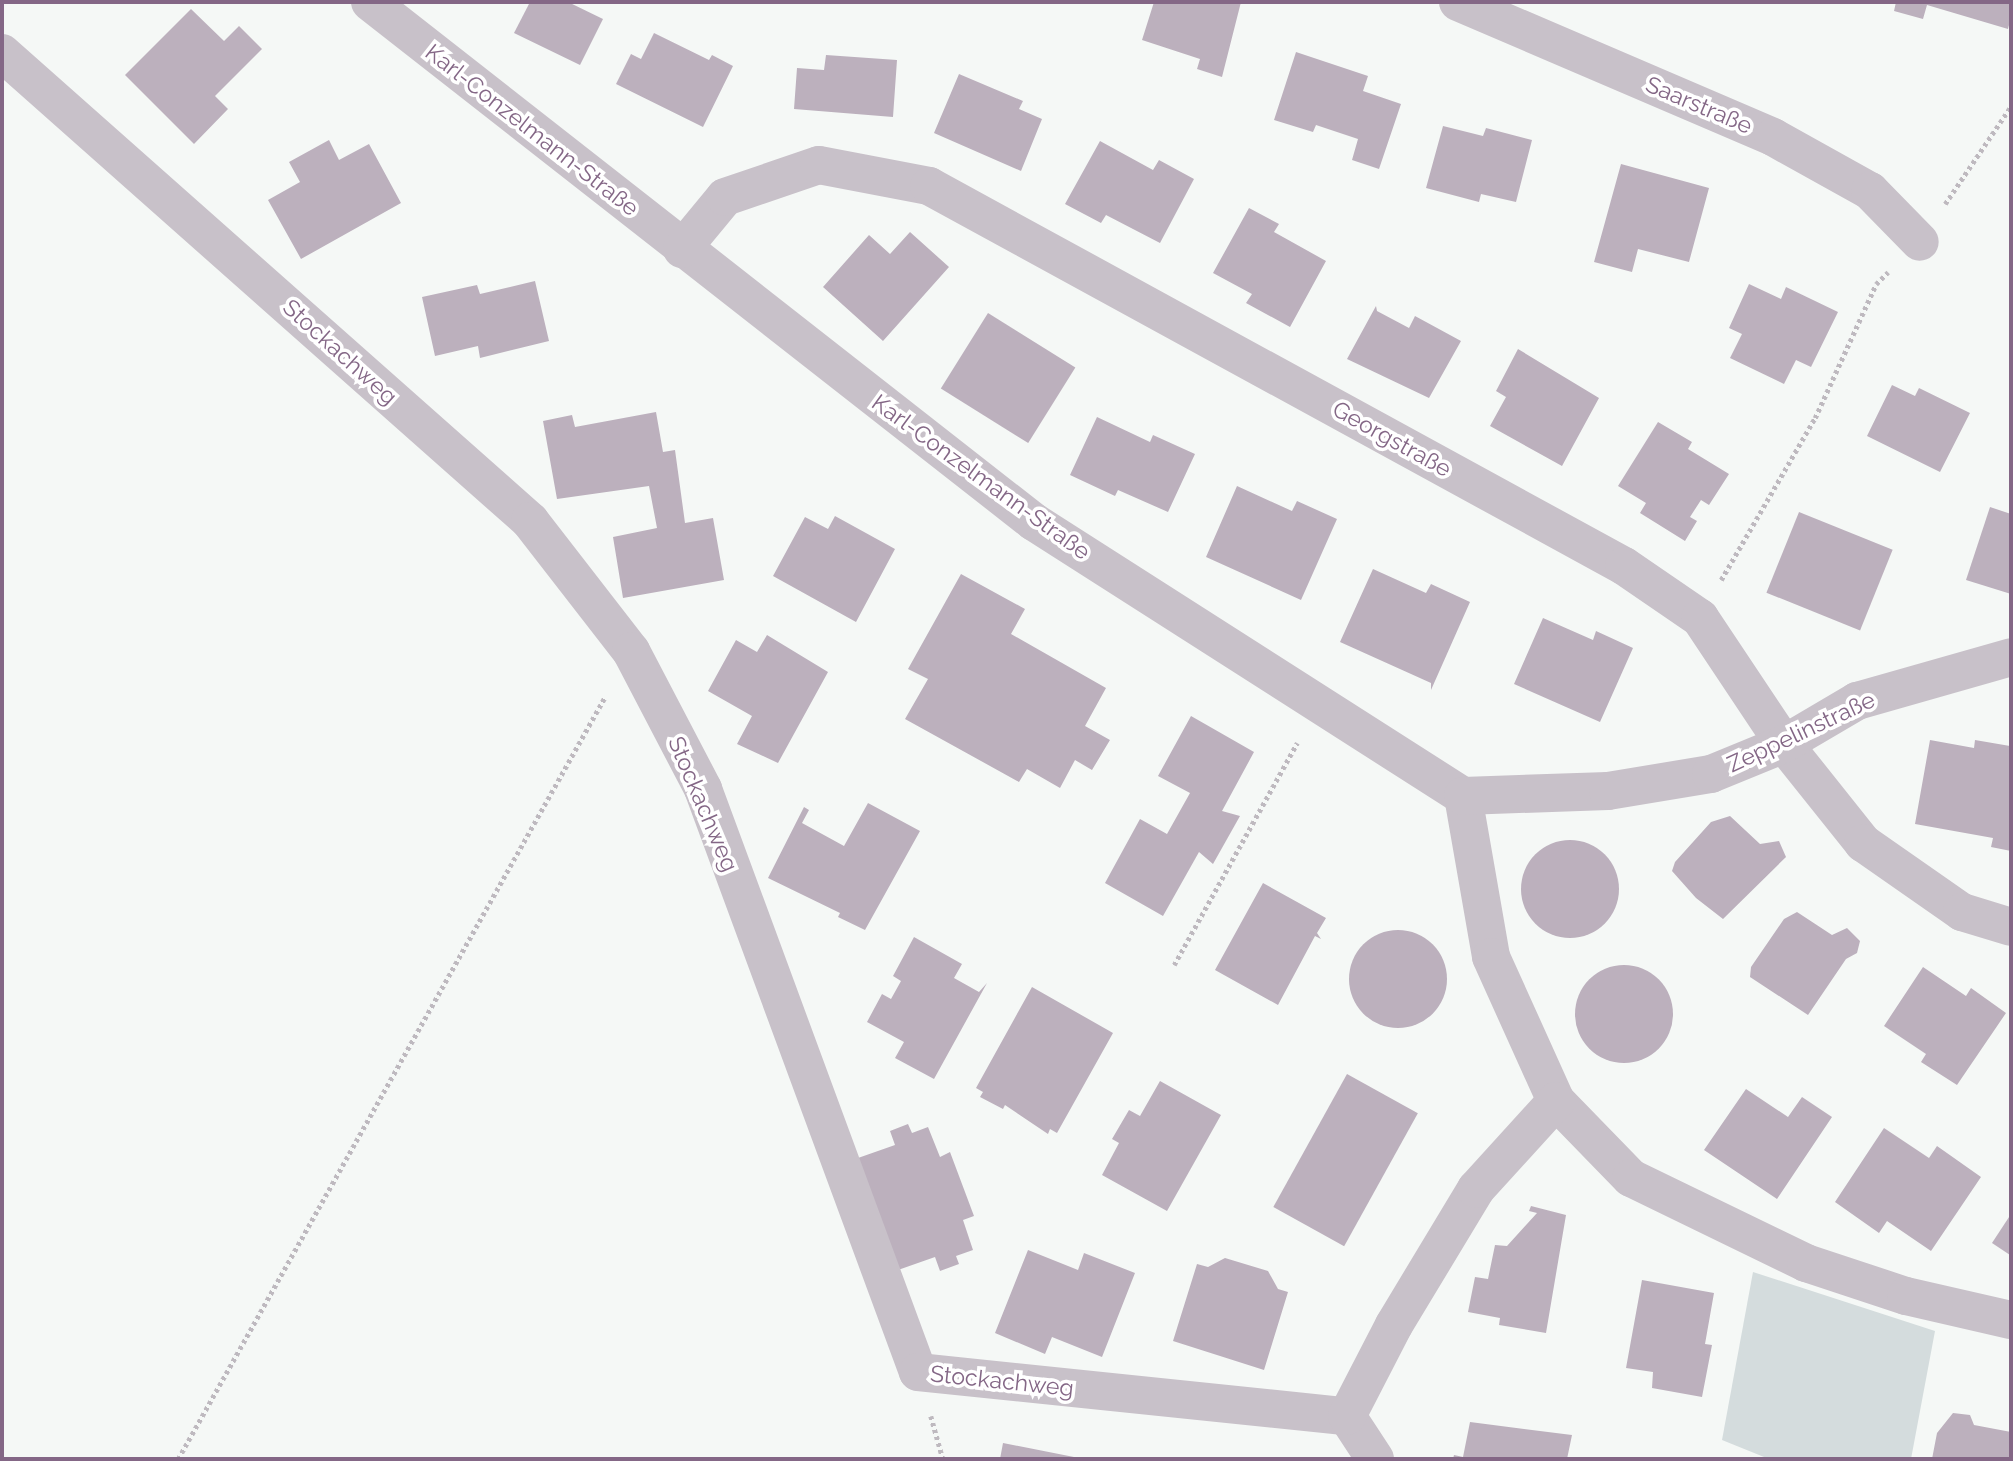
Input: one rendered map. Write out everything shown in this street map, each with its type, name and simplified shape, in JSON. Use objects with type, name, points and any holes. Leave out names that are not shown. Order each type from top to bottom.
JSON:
[{"type":"street","name":"Karl-Conzelmann-Straße","points":[[370,2],[1034,522],[1463,796]]},
{"type":"street","name":"Saarstraße","points":[[1458,2],[1773,137],[1870,191],[1920,242]]},
{"type":"street","name":"Stockachweg","points":[[2,52],[530,521],[631,651],[703,789],[918,1372],[1348,1416]]},
{"type":"street","name":"Georgstraße","points":[[682,249],[725,197],[819,164],[929,186],[1624,566],[1700,618],[1784,744],[1863,843],[1962,912],[2011,927]]},
{"type":"street","name":"Zeppelinstraße","points":[[1463,796],[1608,791],[1711,774],[1784,744],[1857,701],[2011,657]]},
{"type":"street","points":[[1463,796],[1491,957],[1556,1101],[1631,1178],[1806,1263],[1906,1296],[2011,1320]]},
{"type":"street","points":[[1375,1459],[1348,1416],[1394,1325],[1476,1189],[1556,1101]]},
{"type":"path","points":[[1700,618],[1815,418],[1876,284],[1920,242],[2011,106]]},
{"type":"path","points":[[178,1459],[631,651]]},
{"type":"path","points":[[1174,965],[1318,705]]},
{"type":"shaded area","points":[[1753,1272],[1935,1331],[1911,1459],[1769,1459],[1722,1440]]},
{"type":"building","points":[[530,2],[568,2],[603,19],[580,65],[514,33]]},
{"type":"building","points":[[1154,2],[1241,2],[1222,77],[1197,69],[1200,59],[1142,40]]},
{"type":"building","points":[[1896,2],[2011,2],[2011,17],[2008,29],[1927,5],[1923,19],[1894,11]]},
{"type":"building","points":[[191,9],[224,41],[239,26],[262,49],[215,96],[228,109],[194,144],[125,75]]},
{"type":"building","points":[[654,33],[709,60],[712,55],[733,66],[703,127],[616,84],[631,54],[641,59]]},
{"type":"building","points":[[1296,52],[1368,76],[1363,91],[1401,104],[1379,169],[1352,160],[1358,139],[1316,125],[1313,132],[1274,120]]},
{"type":"building","points":[[826,55],[897,60],[893,117],[794,109],[797,68],[824,70]]},
{"type":"building","points":[[959,74],[1023,101],[1019,109],[1042,119],[1021,171],[934,133]]},
{"type":"building","points":[[1443,126],[1483,136],[1486,128],[1532,140],[1516,202],[1481,194],[1479,202],[1426,188]]},
{"type":"building","points":[[329,140],[339,160],[369,144],[401,203],[301,259],[268,200],[300,182],[289,162]]},
{"type":"building","points":[[1100,141],[1153,170],[1159,160],[1194,179],[1160,243],[1106,215],[1101,223],[1065,204]]},
{"type":"building","points":[[1621,164],[1709,188],[1689,262],[1638,249],[1632,272],[1594,262]]},
{"type":"building","points":[[1249,208],[1279,224],[1274,232],[1326,261],[1290,327],[1246,303],[1252,294],[1213,273]]},
{"type":"building","points":[[910,232],[949,267],[883,341],[823,287],[869,235],[890,254]]},
{"type":"building","points":[[535,281],[549,341],[480,358],[478,346],[435,356],[422,297],[477,285],[480,294]]},
{"type":"building","points":[[1749,284],[1781,299],[1786,287],[1838,312],[1811,367],[1796,360],[1784,384],[1730,358],[1742,334],[1729,328]]},
{"type":"building","points":[[1376,306],[1377,311],[1409,328],[1415,316],[1461,341],[1429,398],[1347,359]]},
{"type":"building","points":[[988,313],[1075,368],[1028,443],[941,388]]},
{"type":"building","points":[[1518,349],[1599,398],[1562,466],[1490,426],[1506,397],[1496,391]]},
{"type":"building","points":[[1892,385],[1915,396],[1919,388],[1970,413],[1940,472],[1867,436]]},
{"type":"building","points":[[656,412],[663,452],[675,450],[685,523],[713,518],[724,580],[623,598],[613,537],[657,528],[649,486],[557,499],[543,421],[572,415],[575,427]]},
{"type":"building","points":[[1097,417],[1150,442],[1153,435],[1195,454],[1168,512],[1118,490],[1115,496],[1070,475]]},
{"type":"building","points":[[1658,422],[1692,442],[1688,449],[1729,474],[1709,505],[1701,500],[1690,517],[1697,521],[1685,541],[1640,513],[1646,503],[1618,486]]},
{"type":"building","points":[[1237,486],[1292,511],[1297,501],[1337,519],[1301,600],[1206,557]]},
{"type":"building","points":[[1990,507],[2011,514],[2011,594],[1966,580]]},
{"type":"building","points":[[1799,512],[1893,550],[1860,631],[1766,593]]},
{"type":"building","points":[[835,516],[895,549],[856,622],[773,576],[805,517],[828,529]]},
{"type":"building","points":[[1373,569],[1426,593],[1431,584],[1470,602],[1431,690],[1431,683],[1340,642]]},
{"type":"building","points":[[961,574],[1025,609],[1011,634],[1106,688],[1085,726],[1110,740],[1092,770],[1075,760],[1060,788],[1027,769],[1019,782],[905,719],[928,679],[908,669]]},
{"type":"building","points":[[1543,618],[1593,640],[1596,631],[1633,648],[1600,722],[1514,684]]},
{"type":"building","points":[[767,635],[828,672],[778,763],[737,744],[752,716],[708,691],[736,640],[757,652]]},
{"type":"building","points":[[1191,716],[1254,752],[1222,811],[1240,816],[1213,864],[1199,852],[1163,916],[1105,883],[1140,819],[1167,834],[1190,793],[1158,776]]},
{"type":"building","points":[[1930,740],[1974,748],[1975,740],[2010,746],[2011,851],[1991,847],[1993,838],[1915,824]]},
{"type":"building","points":[[868,803],[920,831],[865,930],[838,917],[840,913],[768,878],[804,807],[809,810],[802,823],[844,846]]},
{"type":"building","points":[[1730,816],[1760,844],[1779,841],[1786,857],[1723,919],[1696,898],[1672,871],[1675,862],[1711,822]]},
{"type":"building","points":[[1570,840],[1589,843],[1605,854],[1616,870],[1619,889],[1616,908],[1605,924],[1589,935],[1570,938],[1551,935],[1535,924],[1524,908],[1521,889],[1524,870],[1535,854],[1551,843]]},
{"type":"building","points":[[1263,883],[1326,918],[1317,933],[1321,939],[1315,936],[1278,1005],[1215,970]]},
{"type":"building","points":[[1797,912],[1832,935],[1847,928],[1860,941],[1857,953],[1846,959],[1808,1015],[1750,977],[1751,967],[1784,919]]},
{"type":"building","points":[[1398,930],[1417,934],[1433,944],[1443,960],[1447,979],[1443,998],[1433,1014],[1417,1024],[1398,1028],[1379,1024],[1363,1014],[1353,998],[1349,979],[1353,960],[1363,944],[1379,934]]},
{"type":"building","points":[[914,937],[962,964],[954,978],[979,992],[987,983],[934,1079],[895,1058],[904,1042],[867,1022],[882,994],[891,999],[901,981],[893,976]]},
{"type":"building","points":[[1624,965],[1643,969],[1659,979],[1669,995],[1673,1014],[1669,1033],[1659,1049],[1643,1059],[1624,1063],[1605,1059],[1589,1049],[1579,1033],[1575,1014],[1579,995],[1589,979],[1605,969]]},
{"type":"building","points":[[1923,967],[1966,996],[1971,988],[2006,1013],[1957,1085],[1921,1062],[1926,1054],[1884,1026]]},
{"type":"building","points":[[1032,987],[1113,1033],[1057,1133],[1050,1129],[1048,1134],[1005,1105],[1003,1109],[980,1097],[983,1092],[976,1088]]},
{"type":"building","points":[[1347,1074],[1418,1113],[1344,1246],[1273,1207]]},
{"type":"building","points":[[1160,1081],[1221,1115],[1167,1211],[1102,1175],[1119,1143],[1112,1139],[1129,1110],[1140,1116]]},
{"type":"building","points":[[1746,1089],[1788,1117],[1802,1097],[1832,1117],[1777,1199],[1704,1150]]},
{"type":"building","points":[[908,1124],[912,1133],[928,1127],[940,1157],[950,1152],[974,1216],[963,1220],[973,1250],[956,1256],[959,1264],[940,1271],[935,1257],[898,1270],[858,1158],[895,1145],[890,1131]]},
{"type":"building","points":[[1884,1128],[1929,1158],[1937,1146],[1981,1177],[1931,1251],[1887,1221],[1879,1233],[1835,1202]]},
{"type":"building","points":[[1531,1206],[1566,1215],[1546,1333],[1499,1325],[1500,1318],[1468,1312],[1475,1277],[1488,1279],[1495,1245],[1507,1246],[1537,1213],[1529,1211]]},
{"type":"building","points":[[2011,1214],[2011,1253],[2010,1255],[1992,1243]]},
{"type":"building","points":[[1028,1250],[1078,1270],[1084,1253],[1135,1273],[1102,1357],[1052,1337],[1045,1354],[995,1333]]},
{"type":"building","points":[[1225,1258],[1268,1271],[1278,1289],[1288,1292],[1264,1370],[1173,1341],[1197,1264],[1208,1267]]},
{"type":"building","points":[[1642,1280],[1714,1293],[1705,1344],[1712,1345],[1702,1397],[1652,1388],[1653,1372],[1626,1368]]},
{"type":"building","points":[[1953,1413],[1970,1415],[1974,1425],[2011,1432],[2011,1459],[1932,1459],[1937,1433]]},
{"type":"building","points":[[1470,1422],[1572,1435],[1567,1459],[1453,1459],[1454,1455],[1463,1457]]},
{"type":"building","points":[[1003,1443],[1079,1458],[1079,1459],[1000,1459]]}]
